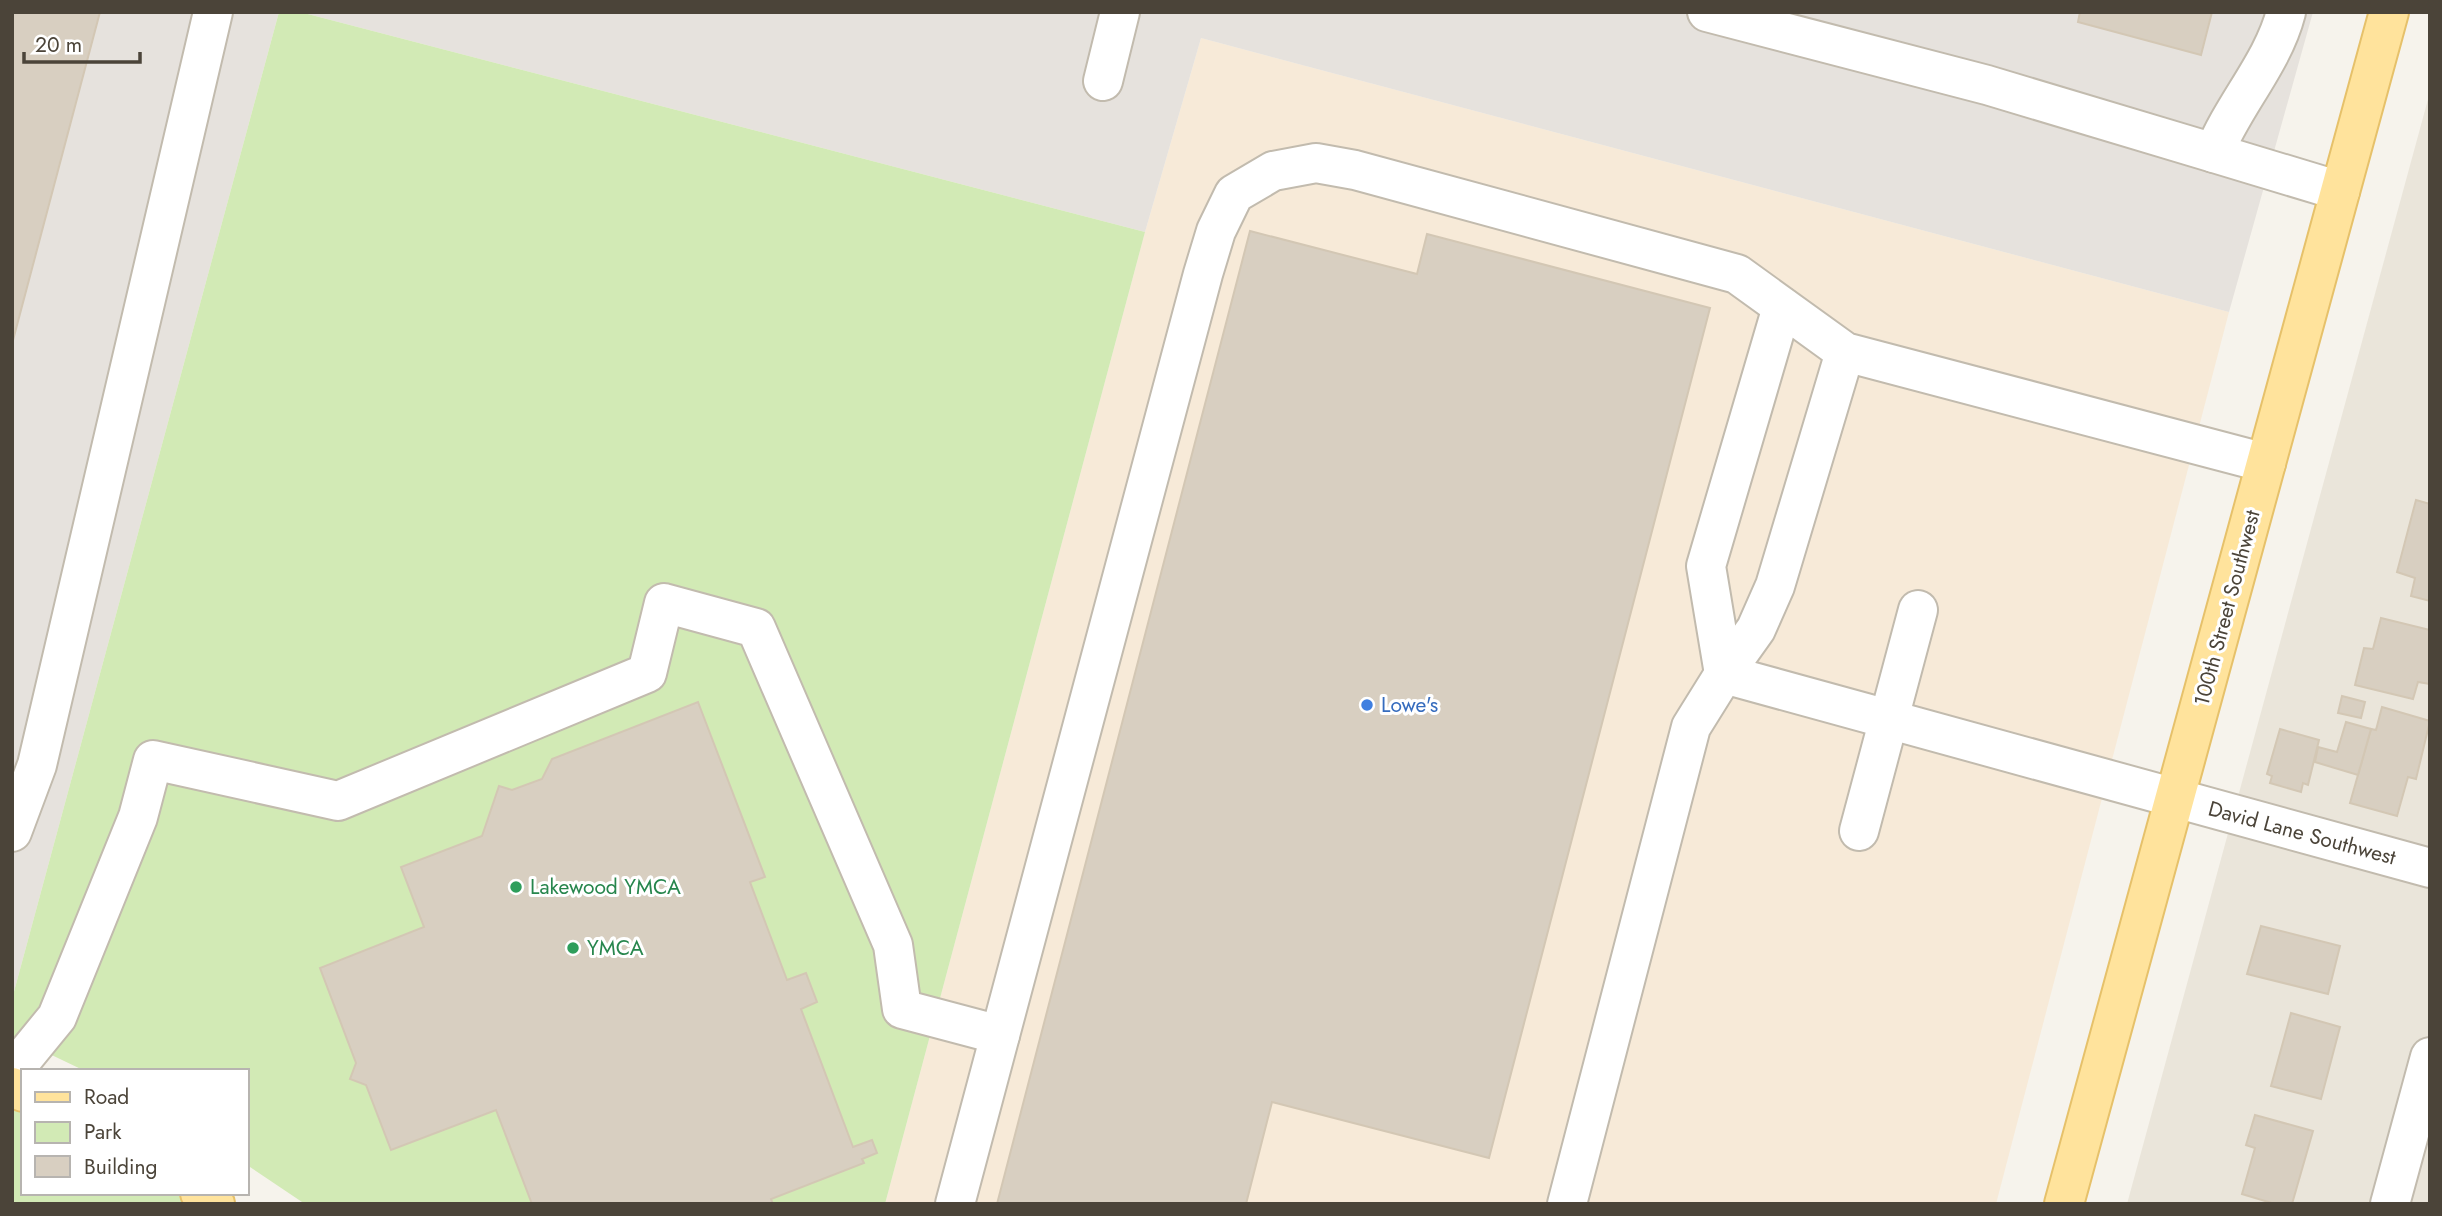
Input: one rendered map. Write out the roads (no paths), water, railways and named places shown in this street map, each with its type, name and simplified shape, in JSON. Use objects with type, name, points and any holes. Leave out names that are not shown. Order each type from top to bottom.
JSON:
[{"type":"main road","name":"100th Street Southwest","points":[[2063,1204],[2389,12]]},
{"type":"street","points":[[12,832],[37,765],[213,12]]},
{"type":"street","points":[[1103,81],[1120,12]]},
{"type":"street","points":[[1707,12],[1987,85],[2340,191]]},
{"type":"street","points":[[2214,153],[2226,123],[2281,33],[2286,12]]},
{"type":"street","points":[[955,1204],[1216,231],[1234,194],[1273,171],[1316,163],[1355,170],[1737,274],[1845,352],[2266,463]]},
{"type":"street","points":[[1724,674],[1706,566],[1782,307]]},
{"type":"street","points":[[1567,1204],[1691,727],[1756,629],[1775,586],[1845,352]]},
{"type":"street","points":[[12,1072],[57,1017],[138,817],[153,760],[338,801],[647,673],[664,603],[756,628],[893,945],[902,1009],[1000,1035]]},
{"type":"street","points":[[1859,831],[1918,610]]},
{"type":"street","name":"David Lane Southwest","points":[[1724,674],[2430,868]]},
{"type":"street","points":[[2390,1204],[2430,1056]]},
{"type":"place","name":"Lowe's","points":[[1367,705]]},
{"type":"place","name":"Lakewood YMCA","points":[[516,887]]},
{"type":"place","name":"YMCA","points":[[573,948]]}]
